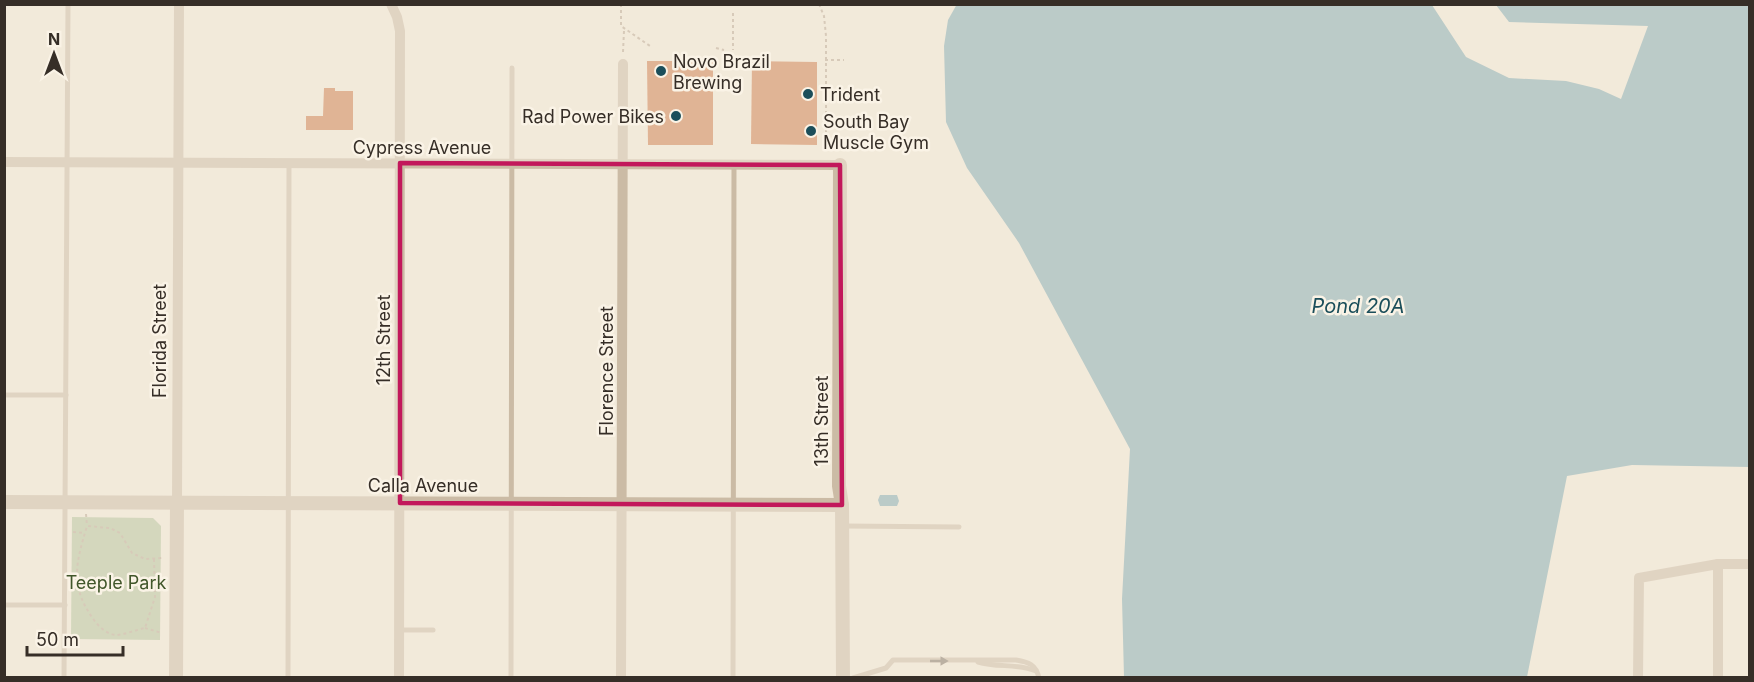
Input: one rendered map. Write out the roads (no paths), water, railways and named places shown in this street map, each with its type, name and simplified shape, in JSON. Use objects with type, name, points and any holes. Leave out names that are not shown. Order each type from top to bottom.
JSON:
[{"type":"street","name":"Florida Street","points":[[176,678],[178,4]]},
{"type":"street","name":"12th Street","points":[[391,4],[400,31],[399,678]]},
{"type":"street","name":"Florence Street","points":[[621,678],[623,61]]},
{"type":"street","name":"Cypress Avenue","points":[[4,162],[840,165]]},
{"type":"street","name":"13th Street","points":[[840,165],[839,486],[842,505],[843,678]]},
{"type":"street","name":"Calla Avenue","points":[[4,502],[842,505]]},
{"type":"street","points":[[1638,678],[1639,578],[1718,564],[1749,564]]},
{"type":"street","points":[[1718,564],[1718,678]]},
{"type":"lane","points":[[64,678],[68,4]]},
{"type":"lane","points":[[511,678],[512,68]]},
{"type":"lane","points":[[288,678],[289,162]]},
{"type":"lane","points":[[733,678],[734,164]]},
{"type":"lane","points":[[4,395],[66,395]]},
{"type":"lane","points":[[842,526],[959,527]]},
{"type":"lane","points":[[4,605],[64,605]]},
{"type":"lane","points":[[399,630],[433,630]]},
{"type":"lane","points":[[852,678],[886,668],[893,660],[1016,660],[1035,666],[1039,675]]},
{"type":"water","name":"Pond 20A","points":[[957,4],[1432,5],[1466,57],[1509,78],[1566,81],[1599,89],[1621,99],[1648,26],[1509,22],[1496,5],[1749,5],[1749,467],[1632,465],[1567,476],[1527,677],[1124,677],[1122,599],[1130,449],[1019,243],[967,168],[946,122],[944,46],[948,20]]},
{"type":"water","points":[[880,495],[897,495],[899,501],[897,506],[880,506],[878,500]]},
{"type":"place","name":"Novo Brazil Brewing","points":[[661,71]]},
{"type":"place","name":"Trident","points":[[808,94]]},
{"type":"place","name":"Rad Power Bikes","points":[[676,116]]},
{"type":"place","name":"South Bay Muscle Gym","points":[[811,131]]},
{"type":"park label","name":"Teeple Park","points":[[116,582]]}]
